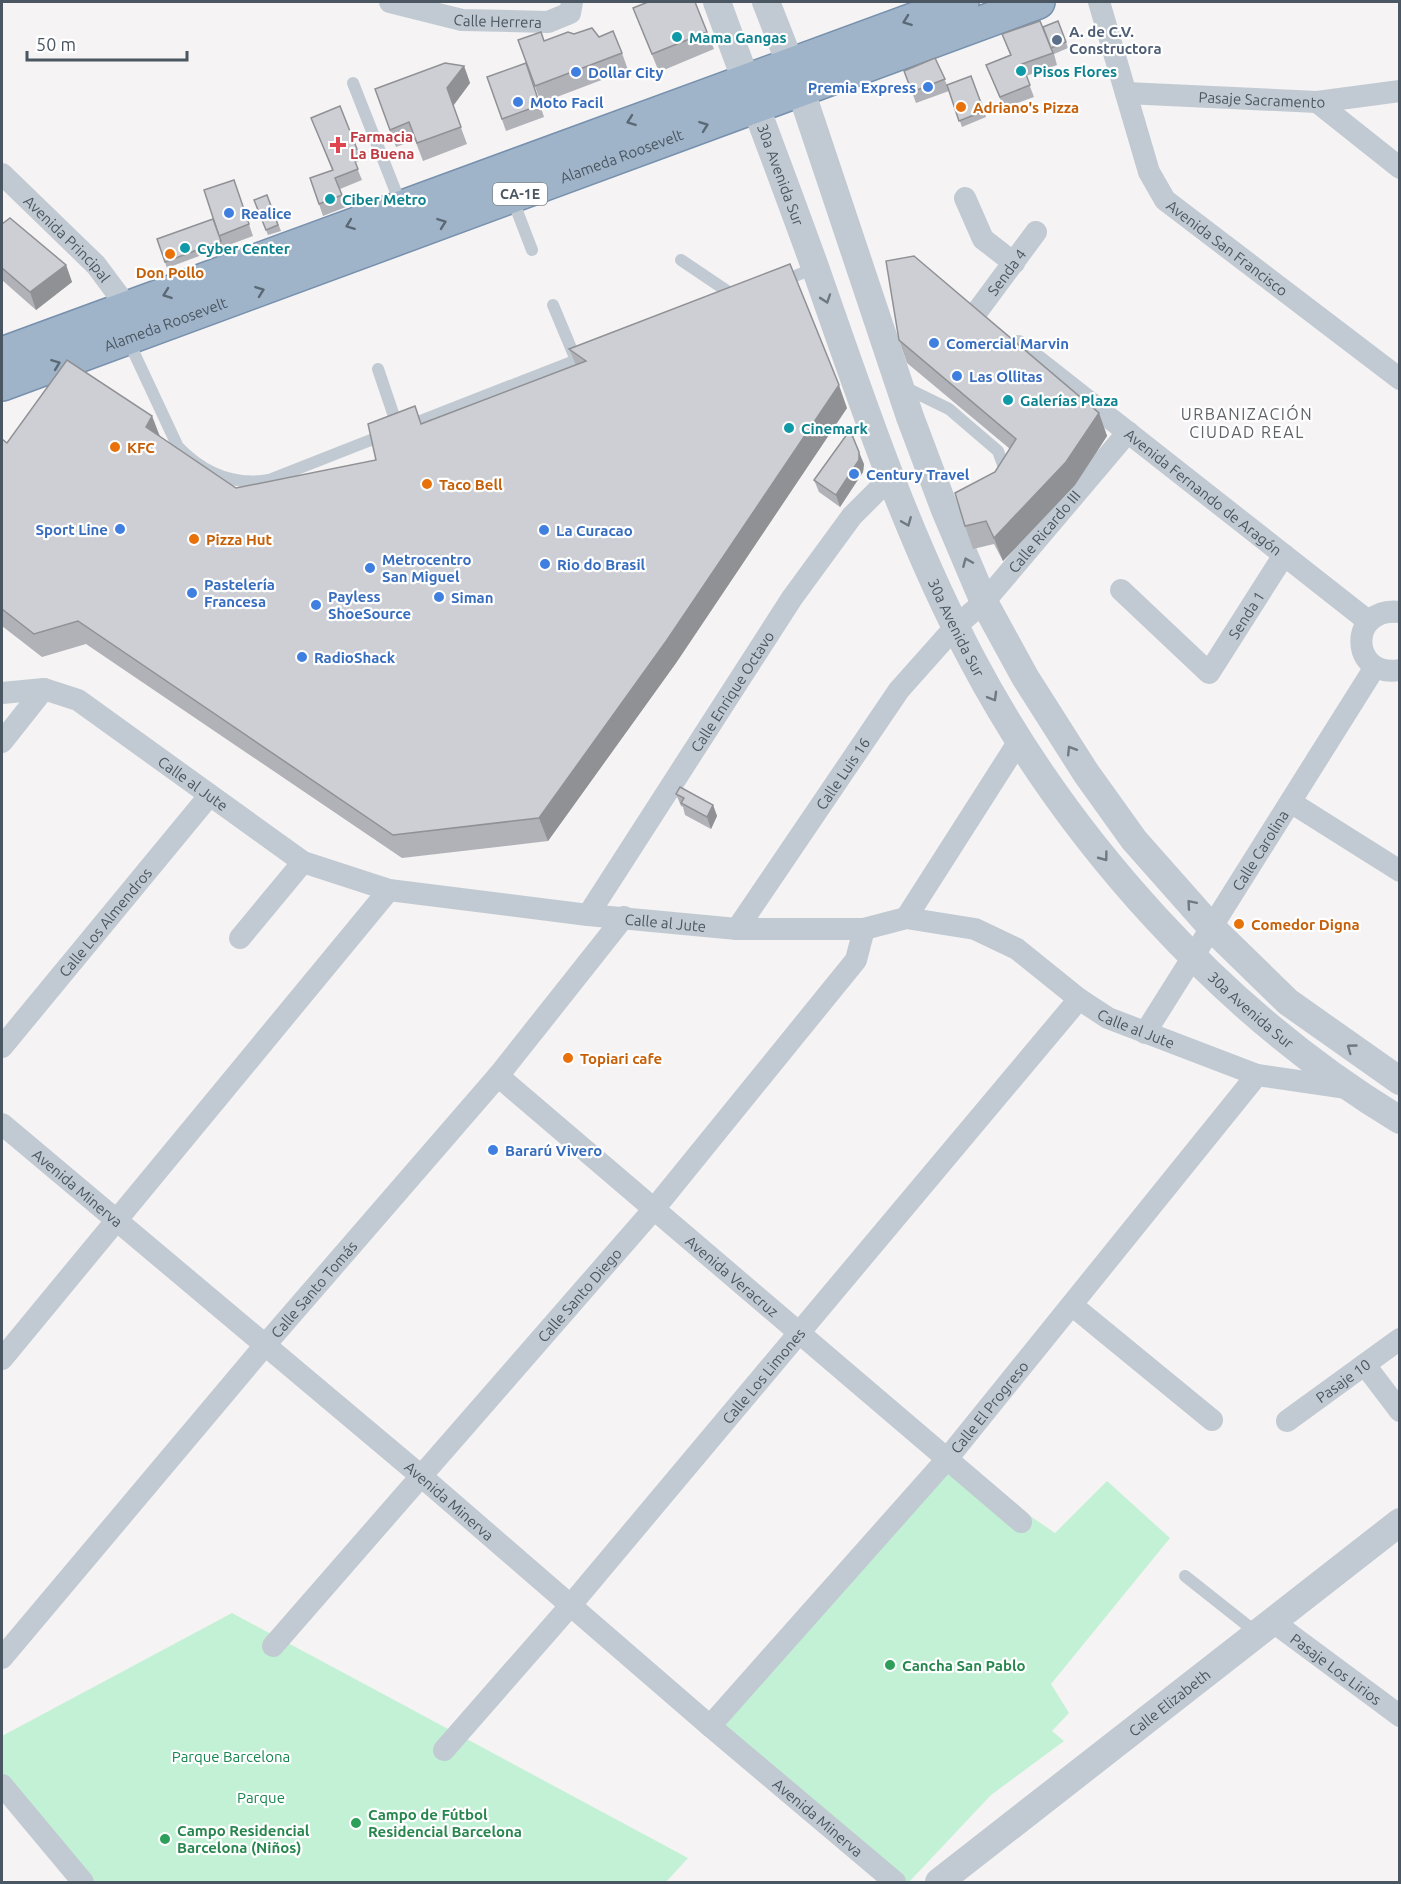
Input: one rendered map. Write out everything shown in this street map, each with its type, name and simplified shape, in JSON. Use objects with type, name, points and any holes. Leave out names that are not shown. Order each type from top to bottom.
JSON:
[{"type":"highway","name":"Alameda Roosevelt","points":[[795,77],[962,2]]},
{"type":"highway","name":"Alameda Roosevelt","points":[[2,384],[127,323],[401,205],[795,77],[1038,2]]},
{"type":"highway","name":"Alameda Roosevelt","points":[[2,354],[127,323],[512,197],[750,93]]},
{"type":"street","name":"Calle Herrera","points":[[390,2],[548,22],[571,7]]},
{"type":"street","name":"30a Avenida Sur","points":[[717,2],[890,478],[915,540],[956,626],[1019,741],[1121,879],[1194,956],[1270,1026],[1347,1088],[1400,1120]]},
{"type":"street","name":"30a Avenida Sur","points":[[766,2],[795,77],[910,417],[945,510],[984,602],[1025,677],[1086,773],[1134,840],[1210,927],[1288,1002],[1400,1080]]},
{"type":"street","name":"Avenida San Francisco","points":[[1099,2],[1149,172],[1166,200],[1400,379]]},
{"type":"street","name":"Pasaje Sacramento","points":[[1126,93],[1317,102],[1400,91]]},
{"type":"street","points":[[1317,102],[1400,168]]},
{"type":"street","name":"Avenida Principal","points":[[2,174],[96,265],[127,323]]},
{"type":"street","points":[[965,198],[983,239],[1014,263]]},
{"type":"street","name":"Senda 4","points":[[969,307],[1014,263],[1036,232]]},
{"type":"street","name":"Avenida Fernando de Aragón","points":[[969,307],[1368,621]]},
{"type":"street","points":[[844,352],[863,379],[873,386],[881,381],[886,344]]},
{"type":"street","points":[[872,427],[872,411],[876,402],[885,399],[896,403],[910,417]]},
{"type":"street","name":"Calle Ricardo III","points":[[956,626],[984,602],[1128,432]]},
{"type":"street","name":"Calle Enrique Octavo","points":[[588,915],[792,598],[852,516],[890,478]]},
{"type":"street","name":"Senda 1","points":[[1122,590],[1209,673],[1284,555]]},
{"type":"street","points":[[1400,612],[1388,611],[1368,621],[1363,630],[1362,651],[1375,667],[1386,671],[1400,670]]},
{"type":"street","name":"Calle Luis 16","points":[[737,929],[898,690],[956,626]]},
{"type":"street","name":"Calle Carolina","points":[[1145,1033],[1210,927],[1292,803],[1375,667]]},
{"type":"street","points":[[2,742],[44,689]]},
{"type":"street","name":"Calle al Jute","points":[[2,693],[44,689],[78,700],[303,862],[389,890],[588,915],[737,929],[864,929],[906,918],[975,929],[1017,949],[1079,999],[1108,1018],[1257,1075],[1347,1088]]},
{"type":"street","points":[[906,918],[1019,741]]},
{"type":"street","name":"Calle Los Almendros","points":[[2,1047],[209,796]]},
{"type":"street","points":[[1292,803],[1400,871]]},
{"type":"street","points":[[240,938],[303,862]]},
{"type":"street","points":[[2,1359],[389,890]]},
{"type":"street","name":"Calle Santo Tomás","points":[[2,1658],[266,1344],[498,1076],[624,917]]},
{"type":"street","name":"Calle Santo Diego","points":[[273,1646],[654,1209],[856,960],[864,929]]},
{"type":"street","name":"Calle Los Limones","points":[[444,1750],[570,1606],[1079,999]]},
{"type":"street","name":"Calle El Progreso","points":[[710,1726],[947,1460],[1257,1075]]},
{"type":"street","name":"Avenida Veracruz","points":[[498,1076],[1021,1522]]},
{"type":"street","name":"Avenida Minerva","points":[[2,1124],[266,1344],[895,1882]]},
{"type":"street","points":[[1072,1306],[1212,1420]]},
{"type":"street","name":"Pasaje 10","points":[[1287,1421],[1400,1339]]},
{"type":"street","points":[[1365,1365],[1400,1411]]},
{"type":"street","name":"Calle Elizabeth","points":[[939,1882],[1400,1522]]},
{"type":"street","name":"Pasaje Los Lirios","points":[[1264,1627],[1400,1716]]},
{"type":"street","points":[[4,1793],[83,1882]]},
{"type":"lane","points":[[353,83],[401,205]]},
{"type":"lane","points":[[512,197],[532,250]]},
{"type":"lane","points":[[681,260],[736,298]]},
{"type":"lane","points":[[770,286],[815,268]]},
{"type":"lane","points":[[554,304],[576,360]]},
{"type":"lane","points":[[127,323],[178,447],[188,457],[221,477],[250,483],[269,480],[597,352]]},
{"type":"lane","points":[[378,369],[399,429]]},
{"type":"lane","points":[[900,384],[949,409],[998,451],[1006,472]]},
{"type":"lane","points":[[1185,1576],[1264,1627]]},
{"type":"green space","points":[[947,1459],[1055,1533],[1107,1481],[1170,1538],[1051,1684],[1069,1713],[1052,1731],[1064,1741],[991,1795],[909,1882],[895,1882],[710,1726]]},
{"type":"green space","name":"Parque Barcelona","points":[[232,1613],[688,1858],[666,1882],[87,1882],[2,1782],[2,1736]]},
{"type":"building","name":"Mama Gangas","points":[[648,2],[695,2],[707,32],[652,54],[633,8]]},
{"type":"building","name":"Pisos Flores","points":[[1040,21],[1053,53],[1022,64],[1030,85],[1000,97],[986,65],[1011,55],[1002,34]]},
{"type":"building","name":"A. de C.V. Constructora","points":[[1058,21],[1066,42],[1051,48],[1043,27]]},
{"type":"building","points":[[592,28],[599,37],[613,31],[622,53],[535,86],[518,40],[541,32],[544,41],[568,32],[574,34]]},
{"type":"building","points":[[935,58],[945,79],[912,92],[904,71]]},
{"type":"building","points":[[445,63],[464,66],[447,88],[461,127],[417,143],[409,122],[390,130],[375,89]]},
{"type":"building","name":"Moto Facil","points":[[526,63],[540,105],[502,119],[487,77]]},
{"type":"building","points":[[971,76],[984,111],[959,121],[947,85]]},
{"type":"building","points":[[340,106],[357,149],[351,151],[358,169],[335,178],[342,195],[319,204],[310,178],[333,170],[311,118]]},
{"type":"building","name":"Realice","points":[[234,180],[249,224],[219,236],[204,190]]},
{"type":"building","points":[[267,195],[278,225],[266,230],[254,200]]},
{"type":"building","points":[[10,218],[66,265],[30,292],[2,268],[2,224]]},
{"type":"building","points":[[213,219],[221,241],[165,262],[157,239]]},
{"type":"building","name":"Galerías Plaza","points":[[914,256],[1099,413],[1066,462],[994,538],[986,521],[965,526],[955,493],[995,472],[1016,439],[899,340],[886,261]]},
{"type":"building","name":"Metrocentro San Miguel","points":[[790,264],[839,385],[667,640],[539,818],[393,835],[78,621],[34,634],[2,609],[2,439],[7,443],[67,360],[152,416],[146,427],[236,488],[376,460],[368,424],[415,406],[421,424],[586,361],[569,349]]},
{"type":"building","points":[[850,430],[859,452],[859,460],[836,495],[814,480]]},
{"type":"building","points":[[680,787],[713,805],[707,817],[681,803],[684,798],[676,794]]},
{"type":"place","name":"Mama Gangas","points":[[677,37]]},
{"type":"place","name":"A. de C.V. Constructora","points":[[1057,40]]},
{"type":"place","name":"Pisos Flores","points":[[1021,71]]},
{"type":"place","name":"Dollar City","points":[[576,72]]},
{"type":"place","name":"Premia Express","points":[[928,87]]},
{"type":"place","name":"Moto Facil","points":[[518,102]]},
{"type":"place","name":"Adriano's Pizza","points":[[961,107]]},
{"type":"place","name":"Farmacia La Buena","points":[[338,145]]},
{"type":"place","name":"Ciber Metro","points":[[330,199]]},
{"type":"place","name":"Realice","points":[[229,213]]},
{"type":"place","name":"Cyber Center","points":[[185,248]]},
{"type":"place","name":"Don Pollo","points":[[170,254]]},
{"type":"place","name":"Comercial Marvin","points":[[934,343]]},
{"type":"place","name":"Las Ollitas","points":[[957,376]]},
{"type":"place","name":"Galerías Plaza","points":[[1008,400]]},
{"type":"place","name":"Cinemark","points":[[789,428]]},
{"type":"place","name":"KFC","points":[[115,447]]},
{"type":"place","name":"Century Travel","points":[[854,474]]},
{"type":"place","name":"Taco Bell","points":[[427,484]]},
{"type":"place","name":"Sport Line","points":[[120,529]]},
{"type":"place","name":"La Curacao","points":[[544,530]]},
{"type":"place","name":"Pizza Hut","points":[[194,539]]},
{"type":"place","name":"Rio do Brasil","points":[[545,564]]},
{"type":"place","name":"Metrocentro San Miguel","points":[[370,568]]},
{"type":"place","name":"Pastelería Francesa","points":[[192,593]]},
{"type":"place","name":"Siman","points":[[439,597]]},
{"type":"place","name":"Payless ShoeSource","points":[[316,605]]},
{"type":"place","name":"RadioShack","points":[[302,657]]},
{"type":"place","name":"Comedor Digna","points":[[1239,924]]},
{"type":"place","name":"Topiari cafe","points":[[568,1058]]},
{"type":"place","name":"Bararú Vivero","points":[[493,1150]]},
{"type":"place","name":"Cancha San Pablo","points":[[890,1665]]},
{"type":"place","name":"Campo de Fútbol Residencial Barcelona","points":[[356,1823]]},
{"type":"place","name":"Campo Residencial Barcelona (Niños)","points":[[165,1839]]},
{"type":"district","name":"URBANIZACIÓN CIUDAD REAL","points":[[1247,423]]},
{"type":"park label","name":"Parque","points":[[261,1797]]}]
